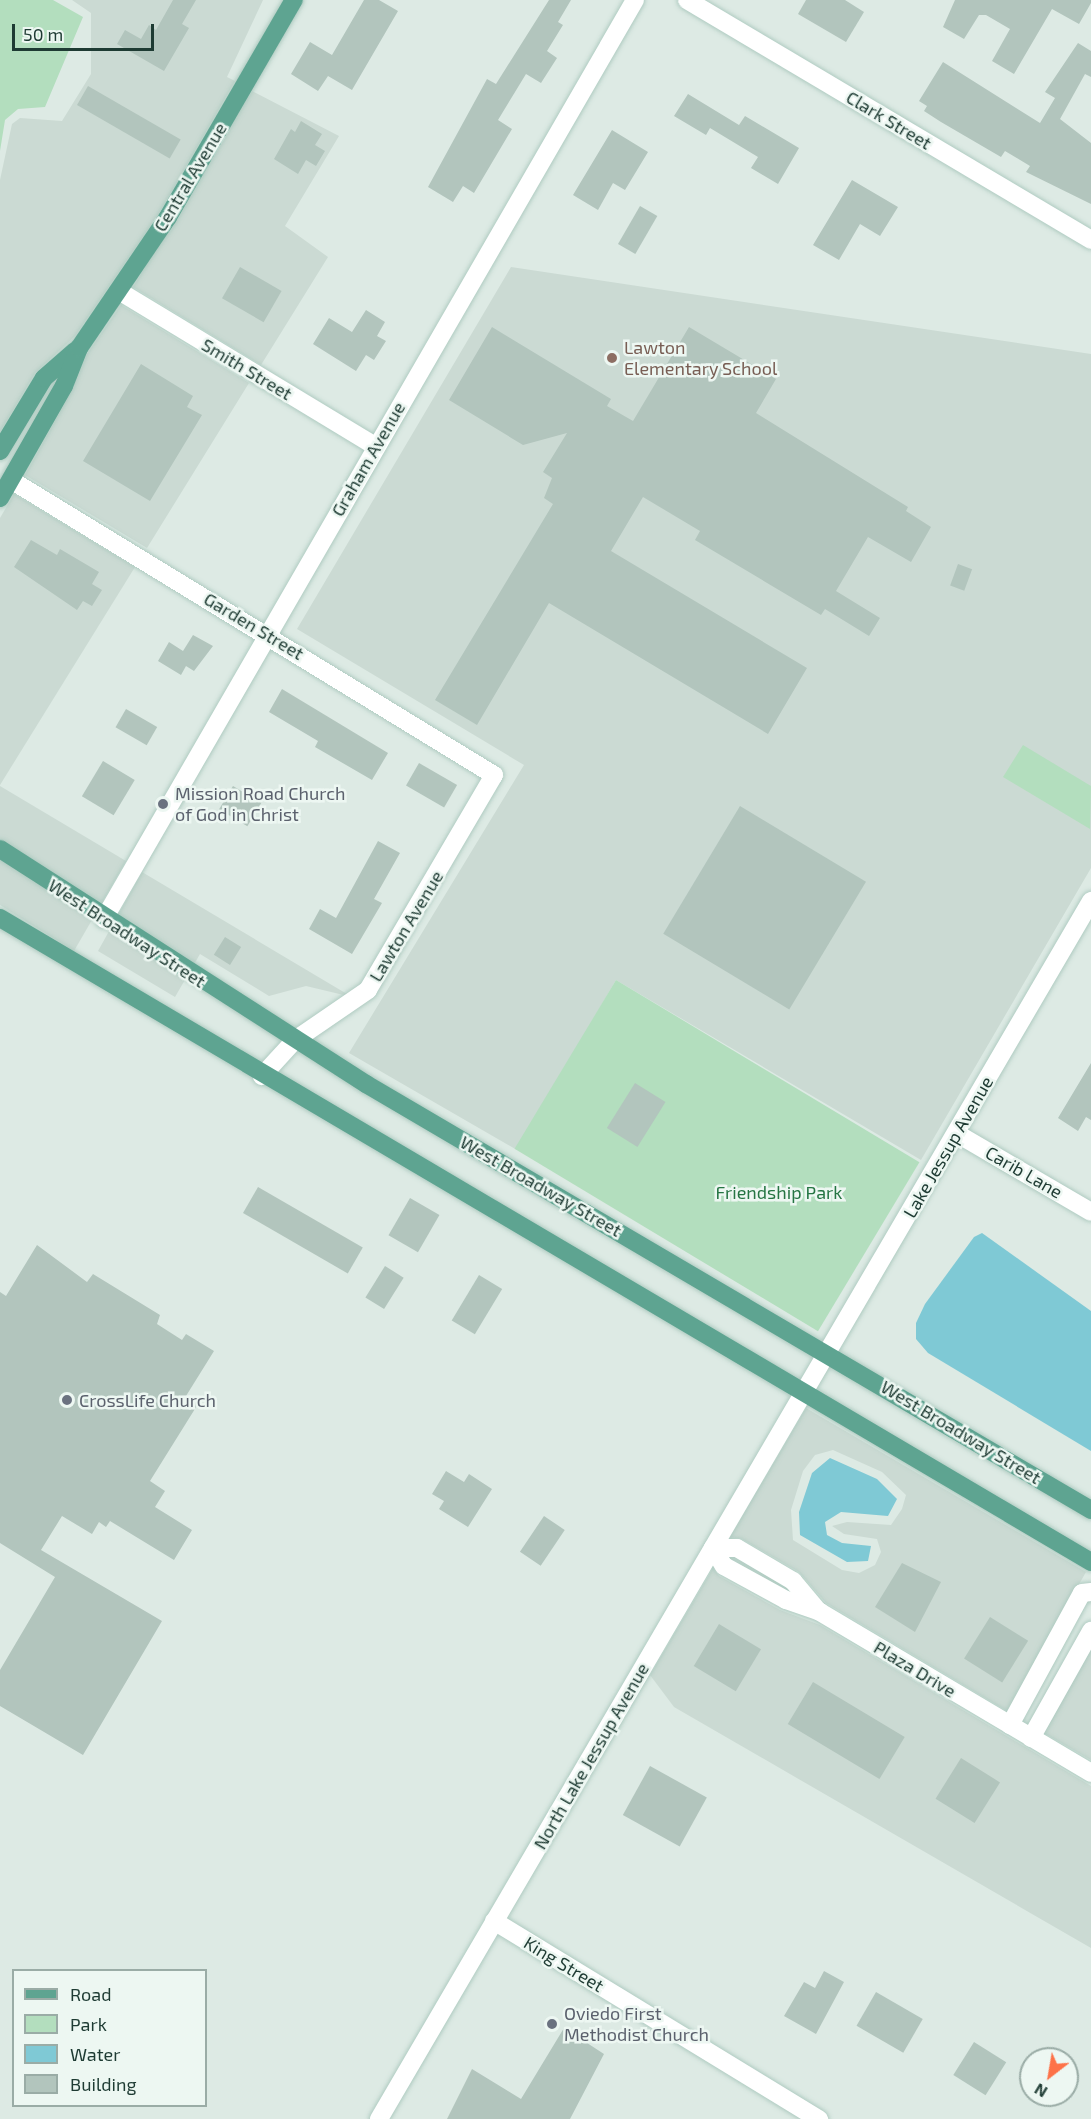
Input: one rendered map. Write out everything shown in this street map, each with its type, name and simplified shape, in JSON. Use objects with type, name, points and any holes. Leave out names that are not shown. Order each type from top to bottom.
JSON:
[{"type":"main road","name":"Central Avenue","points":[[0,498],[64,386],[79,348],[168,217],[294,0]]},
{"type":"main road","name":"Central Avenue","points":[[0,451],[44,378],[79,348]]},
{"type":"main road","name":"West Broadway Street","points":[[0,849],[104,919],[295,1040],[1091,1509]]},
{"type":"main road","points":[[0,918],[262,1076],[1091,1562]]},
{"type":"street","name":"Graham Avenue","points":[[104,919],[269,635],[375,446],[635,0]]},
{"type":"street","name":"Clark Street","points":[[687,0],[1091,240]]},
{"type":"street","name":"Smith Street","points":[[119,291],[375,446]]},
{"type":"street","name":"Garden Street","points":[[11,480],[269,635],[495,776]]},
{"type":"street","name":"Lawton Avenue","points":[[262,1076],[295,1040],[368,990],[495,776]]},
{"type":"street","name":"Lake Jessup Avenue","points":[[803,1393],[1091,901]]},
{"type":"street","name":"Carib Lane","points":[[956,1134],[1091,1212]]},
{"type":"street","name":"North Lake Jessup Avenue","points":[[379,2119],[803,1393]]},
{"type":"street","name":"Plaza Drive","points":[[713,1548],[737,1548],[793,1581],[820,1612],[1091,1773]]},
{"type":"street","points":[[1010,1725],[1082,1593],[1091,1592]]},
{"type":"street","points":[[1030,1738],[1091,1631]]},
{"type":"street","name":"King Street","points":[[494,1921],[819,2119]]},
{"type":"shaded area","points":[[72,0],[263,0],[227,77],[235,81],[160,212],[75,336],[35,373],[0,432],[0,180],[12,124],[20,118],[62,121],[91,74],[91,13]]},
{"type":"shaded area","points":[[252,91],[339,136],[285,226],[328,257],[261,365],[133,287]]},
{"type":"shaded area","points":[[511,267],[1091,354],[1091,868],[921,1160],[616,980],[517,1150],[349,1053],[524,765],[297,629]]},
{"type":"shaded area","points":[[121,305],[249,383],[147,548],[25,475],[72,390],[87,354]]},
{"type":"shaded area","points":[[14,494],[135,567],[0,785],[0,518]]},
{"type":"shaded area","points":[[0,786],[126,861],[74,951],[0,905]]},
{"type":"shaded area","points":[[142,872],[352,997],[306,986],[269,996],[200,954],[175,997],[98,951]]},
{"type":"shaded area","points":[[806,1408],[1086,1572],[1007,1711],[826,1603],[799,1572],[742,1539],[730,1537]],"holes":[[[833,1450],[882,1472],[906,1495],[902,1509],[891,1525],[847,1522],[832,1526],[844,1534],[877,1539],[881,1552],[875,1565],[859,1573],[842,1570],[793,1540],[791,1510],[803,1471],[815,1455]]]},
{"type":"shaded area","points":[[713,1568],[719,1576],[780,1610],[820,1625],[1091,1786],[1091,1948],[674,1707],[650,1675]]},
{"type":"shaded area","points":[[1091,1648],[1091,1760],[1044,1733]]},
{"type":"green space","points":[[0,0],[53,0],[83,17],[45,107],[18,109],[5,120],[0,151]]},
{"type":"green space","points":[[1023,745],[1091,786],[1090,829],[1003,777]]},
{"type":"green space","name":"Friendship Park","points":[[616,980],[919,1162],[818,1331],[515,1149]]},
{"type":"water","points":[[982,1233],[1091,1311],[1091,1451],[928,1353],[916,1339],[916,1323],[925,1304],[974,1237]]},
{"type":"water","points":[[830,1458],[877,1479],[897,1499],[888,1516],[841,1512],[825,1522],[827,1535],[842,1543],[871,1546],[868,1561],[847,1562],[800,1535],[799,1512],[812,1473]]},
{"type":"building","points":[[173,0],[196,0],[182,24],[189,28],[164,71],[117,44],[125,30],[141,39],[149,25],[156,30]]},
{"type":"building","points":[[364,0],[379,0],[398,11],[352,90],[328,76],[318,91],[291,74],[310,42],[332,55]]},
{"type":"building","points":[[549,0],[571,0],[558,22],[563,25],[547,51],[557,58],[541,83],[526,74],[498,120],[512,129],[474,193],[463,186],[453,202],[428,187],[487,79],[496,84]]},
{"type":"building","points":[[806,0],[845,0],[864,12],[846,42],[798,14]]},
{"type":"building","points":[[955,0],[1091,0],[1091,3],[1079,24],[1052,9],[1014,74],[992,61],[1010,29],[986,15],[979,15],[964,39],[943,27]]},
{"type":"building","points":[[1078,43],[1091,51],[1091,77],[1085,74],[1060,119],[1091,143],[1091,204],[1026,172],[1030,166],[1005,151],[1001,157],[941,122],[924,111],[927,106],[919,101],[943,62],[1040,123],[1055,98],[1045,92]]},
{"type":"building","points":[[88,86],[181,140],[170,159],[77,105]]},
{"type":"building","points":[[688,94],[739,125],[745,116],[799,148],[778,184],[751,168],[758,157],[710,128],[706,135],[674,116]]},
{"type":"building","points":[[301,121],[322,134],[315,145],[325,151],[316,166],[306,160],[298,174],[274,159],[291,129],[295,132]]},
{"type":"building","points":[[612,130],[648,152],[625,190],[613,183],[598,210],[573,195]]},
{"type":"building","points":[[852,180],[898,207],[880,236],[860,224],[839,260],[813,245]]},
{"type":"building","points":[[640,206],[657,216],[635,254],[618,244]]},
{"type":"building","points":[[240,267],[282,291],[264,322],[222,298]]},
{"type":"building","points":[[366,310],[385,322],[377,336],[386,341],[374,360],[366,355],[356,371],[313,344],[329,318],[352,332]]},
{"type":"building","points":[[492,327],[611,399],[607,406],[633,421],[689,327],[776,379],[756,413],[908,507],[906,511],[931,527],[911,562],[868,537],[836,591],[880,618],[869,636],[825,609],[821,615],[695,540],[700,531],[643,497],[611,551],[807,668],[768,734],[549,603],[477,725],[435,700],[553,504],[544,498],[552,478],[543,472],[567,433],[523,445],[449,400]]},
{"type":"building","points":[[141,364],[193,396],[187,407],[202,415],[150,501],[83,461]]},
{"type":"building","points":[[31,540],[57,555],[60,549],[99,572],[92,584],[102,590],[92,606],[83,601],[77,610],[14,567]]},
{"type":"building","points":[[958,564],[972,569],[964,591],[950,586]]},
{"type":"building","points":[[193,635],[213,646],[194,671],[186,666],[181,675],[158,661],[169,642],[183,651]]},
{"type":"building","points":[[282,689],[388,753],[372,780],[315,747],[318,741],[269,712]]},
{"type":"building","points":[[126,709],[157,727],[147,745],[116,727]]},
{"type":"building","points":[[103,761],[135,780],[114,815],[82,796]]},
{"type":"building","points":[[419,763],[457,785],[444,808],[406,786]]},
{"type":"building","points":[[233,786],[261,803],[247,826],[219,809]]},
{"type":"building","points":[[740,806],[866,882],[789,1009],[663,934]]},
{"type":"building","points":[[378,841],[400,853],[374,899],[382,903],[352,954],[309,929],[320,909],[336,918]]},
{"type":"building","points":[[225,937],[241,947],[230,965],[214,955]]},
{"type":"building","points":[[1091,1063],[1091,1120],[1086,1117],[1078,1131],[1058,1118]]},
{"type":"building","points":[[635,1083],[666,1102],[637,1147],[607,1128]]},
{"type":"building","points":[[258,1187],[363,1248],[348,1273],[243,1213]]},
{"type":"building","points":[[410,1198],[439,1215],[418,1252],[388,1235]]},
{"type":"building","points":[[37,1245],[87,1282],[93,1274],[160,1315],[157,1324],[182,1340],[186,1334],[214,1351],[186,1396],[198,1404],[150,1481],[165,1491],[155,1507],[192,1530],[174,1560],[110,1521],[106,1527],[99,1522],[92,1534],[62,1516],[41,1550],[162,1621],[83,1755],[0,1706],[0,1670],[55,1577],[0,1543],[0,1292],[6,1296]]},
{"type":"building","points":[[385,1266],[404,1278],[384,1309],[365,1297]]},
{"type":"building","points":[[479,1275],[502,1289],[475,1334],[452,1320]]},
{"type":"building","points":[[446,1471],[464,1482],[469,1474],[492,1489],[468,1527],[439,1509],[444,1501],[432,1494]]},
{"type":"building","points":[[544,1516],[565,1530],[541,1566],[520,1552]]},
{"type":"building","points":[[902,1563],[941,1582],[915,1632],[875,1607]]},
{"type":"building","points":[[990,1617],[1028,1641],[1002,1682],[964,1659]]},
{"type":"building","points":[[719,1624],[761,1649],[736,1691],[694,1666]]},
{"type":"building","points":[[813,1682],[905,1737],[879,1779],[788,1724]]},
{"type":"building","points":[[961,1758],[1000,1782],[975,1823],[936,1799]]},
{"type":"building","points":[[650,1766],[707,1798],[680,1846],[623,1815]]},
{"type":"building","points":[[824,1971],[844,1982],[816,2034],[784,2016],[804,1982],[815,1988]]},
{"type":"building","points":[[876,1992],[923,2019],[903,2053],[856,2026]]},
{"type":"building","points":[[564,2028],[604,2054],[570,2119],[447,2119],[472,2069],[521,2099]]},
{"type":"building","points":[[974,2042],[1006,2062],[986,2095],[953,2075]]},
{"type":"place","name":"Lawton Elementary School","points":[[612,358]]},
{"type":"place","name":"Mission Road Church of God in Christ","points":[[163,804]]},
{"type":"place","name":"CrossLife Church","points":[[67,1400]]},
{"type":"place","name":"Oviedo First Methodist Church","points":[[552,2024]]}]
